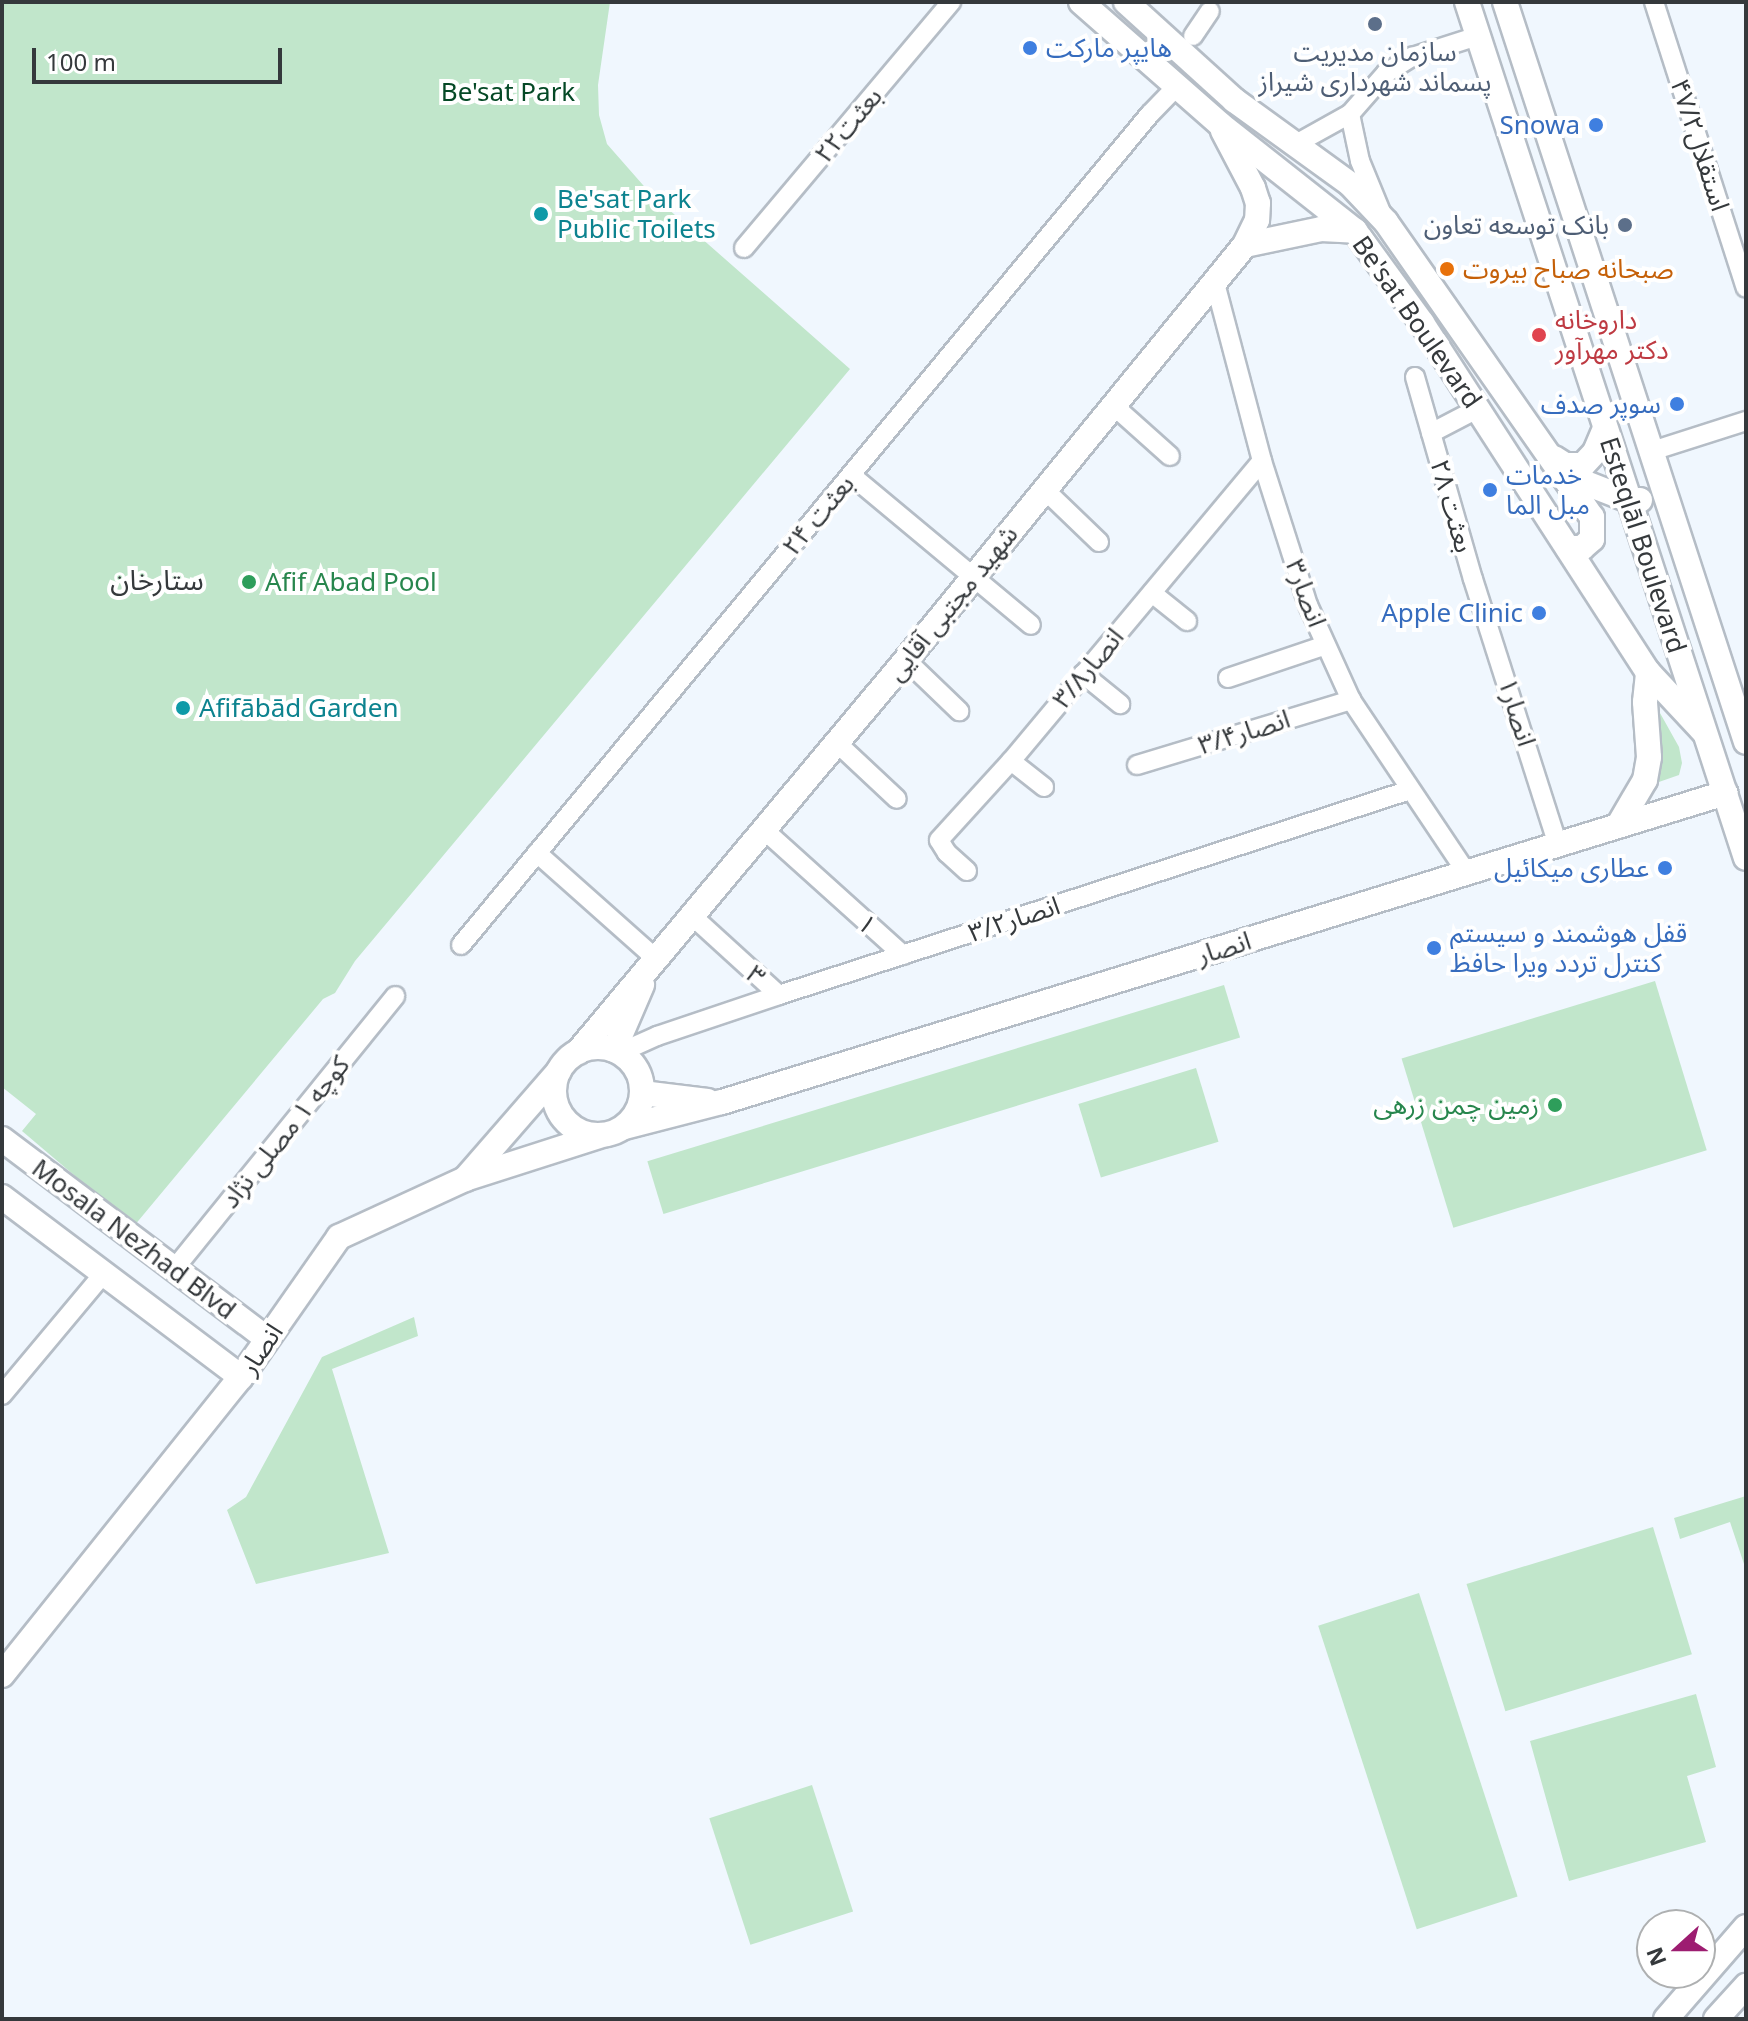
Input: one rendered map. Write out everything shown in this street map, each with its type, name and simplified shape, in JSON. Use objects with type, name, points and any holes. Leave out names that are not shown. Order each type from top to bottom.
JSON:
[{"type":"main road","name":"Be'sat Boulevard","points":[[1081,2],[1221,125],[1355,231],[1422,323],[1648,672],[1703,731]]},
{"type":"main road","name":"Be'sat Boulevard","points":[[1126,2],[1234,100],[1350,184],[1386,222],[1592,517],[1592,539],[1582,548],[1568,548]]},
{"type":"main road","name":"Esteqlāl Boulevard","points":[[1467,2],[1746,858]]},
{"type":"main road","name":"Esteqlāl Boulevard","points":[[1505,2],[1746,742]]},
{"type":"main road","name":"شهید مجتبی آقایی","points":[[578,1052],[654,957],[906,660],[1245,245],[1257,220],[1258,203],[1221,125]]},
{"type":"main road","points":[[1245,245],[1321,229],[1355,231]]},
{"type":"main road","points":[[1544,451],[1565,465],[1583,465],[1595,452],[1605,429]]},
{"type":"main road","points":[[1565,475],[1629,500],[1666,500]]},
{"type":"main road","points":[[1618,826],[1645,780],[1649,757],[1645,702],[1648,672]]},
{"type":"main road","name":"انصار","points":[[625,1127],[722,1102],[1725,793]]},
{"type":"main road","name":"شهید مجتبی آقایی","points":[[616,1051],[654,957]]},
{"type":"main road","points":[[465,1179],[558,1072],[578,1052],[589,1048],[616,1051],[634,1066],[642,1093],[640,1105],[625,1127],[599,1136],[584,1134],[561,1115],[554,1087],[558,1072]]},
{"type":"main road","name":"انصار","points":[[642,1093],[722,1102]]},
{"type":"main road","name":"انصار","points":[[2,1675],[241,1377],[339,1237],[465,1179],[599,1136]]},
{"type":"main road","name":"Mosala Nezhad Blvd","points":[[2,1139],[267,1339]]},
{"type":"main road","name":"Mosala Nezhad Blvd","points":[[2,1197],[241,1377]]},
{"type":"main road","points":[[1716,1961],[1746,1927]]},
{"type":"main road","points":[[1716,1975],[1741,1992],[1716,2019]]},
{"type":"main road","points":[[1666,2019],[1692,1989]]},
{"type":"street","name":"بعثت۲۲","points":[[744,248],[951,2]]},
{"type":"street","name":"استقلال۴۷/۲","points":[[1654,2],[1746,288]]},
{"type":"street","points":[[1193,36],[1210,11]]},
{"type":"street","points":[[1294,145],[1324,132],[1350,114],[1386,73],[1412,57],[1478,36]]},
{"type":"street","name":"بعثت ۲۴","points":[[461,945],[1150,114],[1176,87]]},
{"type":"street","points":[[1350,114],[1360,161],[1386,222]]},
{"type":"street","name":"انصار۳","points":[[1215,283],[1262,461],[1308,605],[1351,700],[1467,873]]},
{"type":"street","name":"بعثت ۲۸","points":[[1415,377],[1473,579]]},
{"type":"street","points":[[1114,406],[1170,456]]},
{"type":"street","name":"بعثت ۲۸","points":[[1431,433],[1477,409]]},
{"type":"street","points":[[1652,451],[1746,421]]},
{"type":"street","name":"انصار۳/۸","points":[[967,871],[947,853],[939,840],[1011,761],[1262,461]]},
{"type":"street","points":[[851,475],[1031,625]]},
{"type":"street","points":[[1045,490],[1099,542]]},
{"type":"street","name":"انصار۱","points":[[1473,579],[1558,845]]},
{"type":"street","points":[[1152,593],[1187,621]]},
{"type":"street","points":[[1228,678],[1326,645]]},
{"type":"street","points":[[906,660],[959,711]]},
{"type":"street","points":[[1083,674],[1120,704]]},
{"type":"street","name":"انصار۳/۴","points":[[1137,765],[1351,700]]},
{"type":"street","points":[[836,742],[897,799]]},
{"type":"street","points":[[1011,761],[1044,787]]},
{"type":"street","name":"انصار۳/۲","points":[[616,1051],[1410,790]]},
{"type":"street","name":"۱","points":[[762,828],[903,955]]},
{"type":"street","points":[[537,853],[654,957]]},
{"type":"street","name":"۳","points":[[690,914],[779,995]]},
{"type":"street","name":"کوچه ۱ مصلی نژاد","points":[[175,1268],[395,996]]},
{"type":"street","points":[[2,1395],[104,1273]]},
{"type":"green space","name":"Afifābād Garden","points":[[2,2],[610,2],[598,85],[599,115],[607,144],[650,193],[850,369],[355,961],[335,993],[323,999],[134,1226],[22,1131],[36,1114],[2,1087]]},
{"type":"green space","points":[[1653,712],[1660,713],[1679,747],[1682,763],[1679,775],[1656,783],[1660,755]]},
{"type":"green space","name":"زمین چمن زرهی","points":[[1655,981],[1707,1150],[1453,1228],[1402,1058]]},
{"type":"green space","points":[[1224,985],[1240,1038],[663,1214],[647,1161]]},
{"type":"green space","points":[[1196,1068],[1219,1142],[1101,1178],[1078,1104]]},
{"type":"green space","points":[[414,1317],[418,1336],[332,1369],[389,1553],[256,1584],[227,1510],[246,1497],[322,1357]]},
{"type":"green space","points":[[1746,1496],[1746,1570],[1730,1522],[1680,1539],[1674,1518]]},
{"type":"green space","points":[[1653,1527],[1692,1654],[1505,1711],[1467,1584]]},
{"type":"green space","points":[[1419,1593],[1518,1896],[1417,1929],[1318,1626]]},
{"type":"green space","points":[[1696,1694],[1716,1767],[1687,1776],[1706,1842],[1569,1881],[1530,1741]]},
{"type":"green space","points":[[812,1785],[853,1911],[750,1945],[709,1818]]},
{"type":"place","name":"سازمان مدیریت پسماند شهرداری شیراز","points":[[1375,24]]},
{"type":"place","name":"هایپر مارکت","points":[[1030,48]]},
{"type":"place","name":"Snowa","points":[[1596,125]]},
{"type":"place","name":"Be'sat Park Public Toilets","points":[[541,214]]},
{"type":"place","name":"بانک توسعه تعاون","points":[[1625,225]]},
{"type":"place","name":"صبحانه صباح بیروت","points":[[1447,269]]},
{"type":"place","name":"داروخانه دکتر مهرآور","points":[[1539,335]]},
{"type":"place","name":"سوپر صدف","points":[[1677,404]]},
{"type":"place","name":"خدمات مبل الما","points":[[1490,490]]},
{"type":"place","name":"Afif Abad Pool","points":[[249,582]]},
{"type":"place","name":"Apple Clinic","points":[[1539,613]]},
{"type":"place","name":"Afifābād Garden","points":[[183,708]]},
{"type":"place","name":"عطاری میکائیل","points":[[1665,868]]},
{"type":"place","name":"قفل هوشمند و سیستم کنترل تردد ویرا حافظ","points":[[1434,948]]},
{"type":"place","name":"زمین چمن زرهی","points":[[1555,1105]]},
{"type":"district","name":"ستارخان","points":[[157,579]]},
{"type":"park label","name":"Be'sat Park","points":[[508,92]]}]
